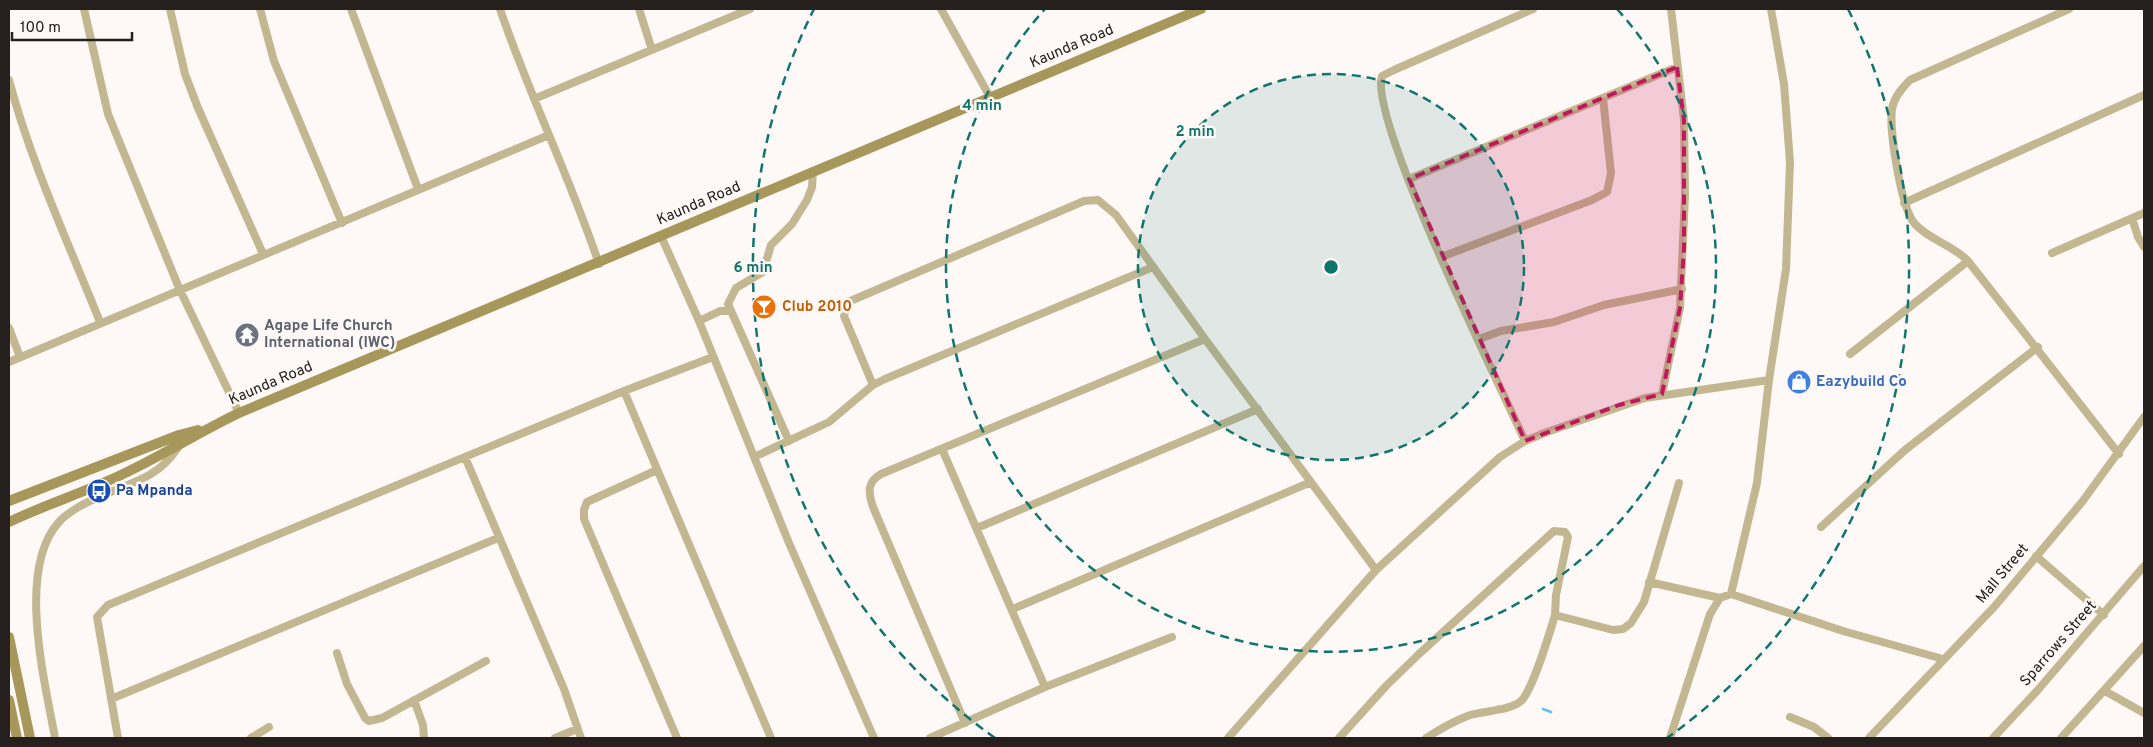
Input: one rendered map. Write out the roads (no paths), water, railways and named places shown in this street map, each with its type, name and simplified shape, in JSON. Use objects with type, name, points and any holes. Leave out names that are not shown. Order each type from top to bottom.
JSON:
[{"type":"main road","name":"Kaunda Road","points":[[9,522],[122,475],[179,446],[209,427],[239,413],[599,264],[813,171],[1195,10]]},
{"type":"main road","name":"Kaunda Road","points":[[9,501],[179,435],[209,427]]},
{"type":"main road","points":[[9,637],[30,738]]},
{"type":"main road","points":[[9,700],[17,738]]},
{"type":"street","points":[[84,9],[100,86],[108,114],[179,288],[239,413]]},
{"type":"street","points":[[170,9],[185,74],[198,108],[263,254]]},
{"type":"street","points":[[260,9],[274,61],[342,223]]},
{"type":"street","points":[[351,9],[418,189]]},
{"type":"street","points":[[500,9],[534,99],[582,212],[599,264]]},
{"type":"street","points":[[639,9],[652,50]]},
{"type":"street","points":[[534,99],[750,9]]},
{"type":"street","points":[[941,9],[990,98]]},
{"type":"street","points":[[1525,442],[1441,257],[1409,179],[1388,119],[1379,84],[1382,76],[1534,9]]},
{"type":"street","points":[[1662,394],[1677,326],[1682,289],[1685,142],[1682,97],[1671,9]]},
{"type":"street","points":[[1731,594],[1757,483],[1769,380],[1786,269],[1790,162],[1784,84],[1771,9]]},
{"type":"street","points":[[2069,9],[1920,74],[1904,85],[1894,102],[1892,117],[1904,203],[1916,226],[1952,247],[1968,260],[2119,454]]},
{"type":"street","points":[[1409,179],[1677,67]]},
{"type":"street","points":[[9,80],[36,166],[100,322]]},
{"type":"street","points":[[1904,203],[2144,96]]},
{"type":"street","points":[[1441,257],[1592,200],[1607,192],[1611,173],[1603,98]]},
{"type":"street","points":[[9,362],[179,288],[342,223],[418,189],[549,135]]},
{"type":"street","points":[[789,441],[728,304],[736,288],[763,272],[771,245],[792,224],[807,200],[812,187],[813,171]]},
{"type":"street","points":[[873,385],[844,316],[848,302],[854,297],[932,264],[1093,199],[1106,205],[1116,215],[1376,570]]},
{"type":"street","points":[[2052,253],[2144,213]]},
{"type":"street","points":[[2132,218],[2138,237],[2144,247]]},
{"type":"street","points":[[661,236],[699,321],[754,457],[874,738]]},
{"type":"street","points":[[1850,354],[1968,260]]},
{"type":"street","points":[[754,457],[829,422],[873,385],[1153,266]]},
{"type":"street","points":[[1479,339],[1502,331],[1554,322],[1604,305],[1682,289]]},
{"type":"street","points":[[699,321],[720,311],[731,311]]},
{"type":"street","points":[[9,328],[20,357]]},
{"type":"street","points":[[965,723],[869,495],[869,485],[874,478],[1205,339]]},
{"type":"street","points":[[1821,527],[1905,450],[2038,348]]},
{"type":"street","points":[[118,738],[97,617],[108,605],[624,391],[713,357]]},
{"type":"street","points":[[1228,738],[1376,570],[1500,457],[1525,442],[1619,405],[1662,394],[1769,380]]},
{"type":"street","points":[[624,391],[768,737]]},
{"type":"street","points":[[976,528],[1258,409]]},
{"type":"street","name":"Mall Street","points":[[1868,738],[1995,606],[2119,454],[2144,416]]},
{"type":"street","points":[[55,738],[37,635],[40,568],[48,540],[59,522],[89,501],[154,474],[171,458],[179,446]]},
{"type":"street","points":[[942,449],[1013,609],[1045,687]]},
{"type":"street","points":[[465,457],[564,689],[581,738]]},
{"type":"street","points":[[657,470],[587,502],[584,510],[584,519],[677,738]]},
{"type":"street","points":[[1013,609],[1311,482]]},
{"type":"street","points":[[1555,615],[1613,630],[1623,629],[1631,623],[1640,610],[1679,483]]},
{"type":"street","points":[[1340,738],[1386,686],[1526,555],[1554,531],[1565,532],[1568,544],[1556,595],[1555,615],[1537,668],[1522,700],[1515,705],[1469,716],[1451,723],[1426,738]]},
{"type":"street","points":[[111,699],[498,538]]},
{"type":"street","points":[[2036,556],[2104,614]]},
{"type":"street","name":"Sparrows Street","points":[[1993,738],[2104,614],[2144,566]]},
{"type":"street","points":[[1649,582],[1720,598]]},
{"type":"street","points":[[1670,738],[1714,604],[1720,598],[1731,594],[1843,631],[1943,659]]},
{"type":"street","points":[[930,738],[1045,687],[1172,637]]},
{"type":"street","points":[[2061,738],[2144,646]]},
{"type":"street","points":[[337,653],[347,684],[365,718],[369,721],[375,721],[486,660]]},
{"type":"street","points":[[2105,691],[2144,713]]},
{"type":"street","points":[[414,700],[423,725],[424,738]]},
{"type":"street","points":[[1790,717],[1814,727],[1828,738]]},
{"type":"street","points":[[250,738],[269,727]]},
{"type":"street","points":[[555,738],[577,728]]},
{"type":"waterway","points":[[1543,709],[1551,712]]},
{"type":"place","name":"Club 2010","points":[[764,307]]},
{"type":"place","name":"Agape Life Church International (IWC)","points":[[247,335]]},
{"type":"place","name":"Eazybuild Co","points":[[1799,382]]},
{"type":"place","name":"Pa Mpanda","points":[[99,491]]}]
